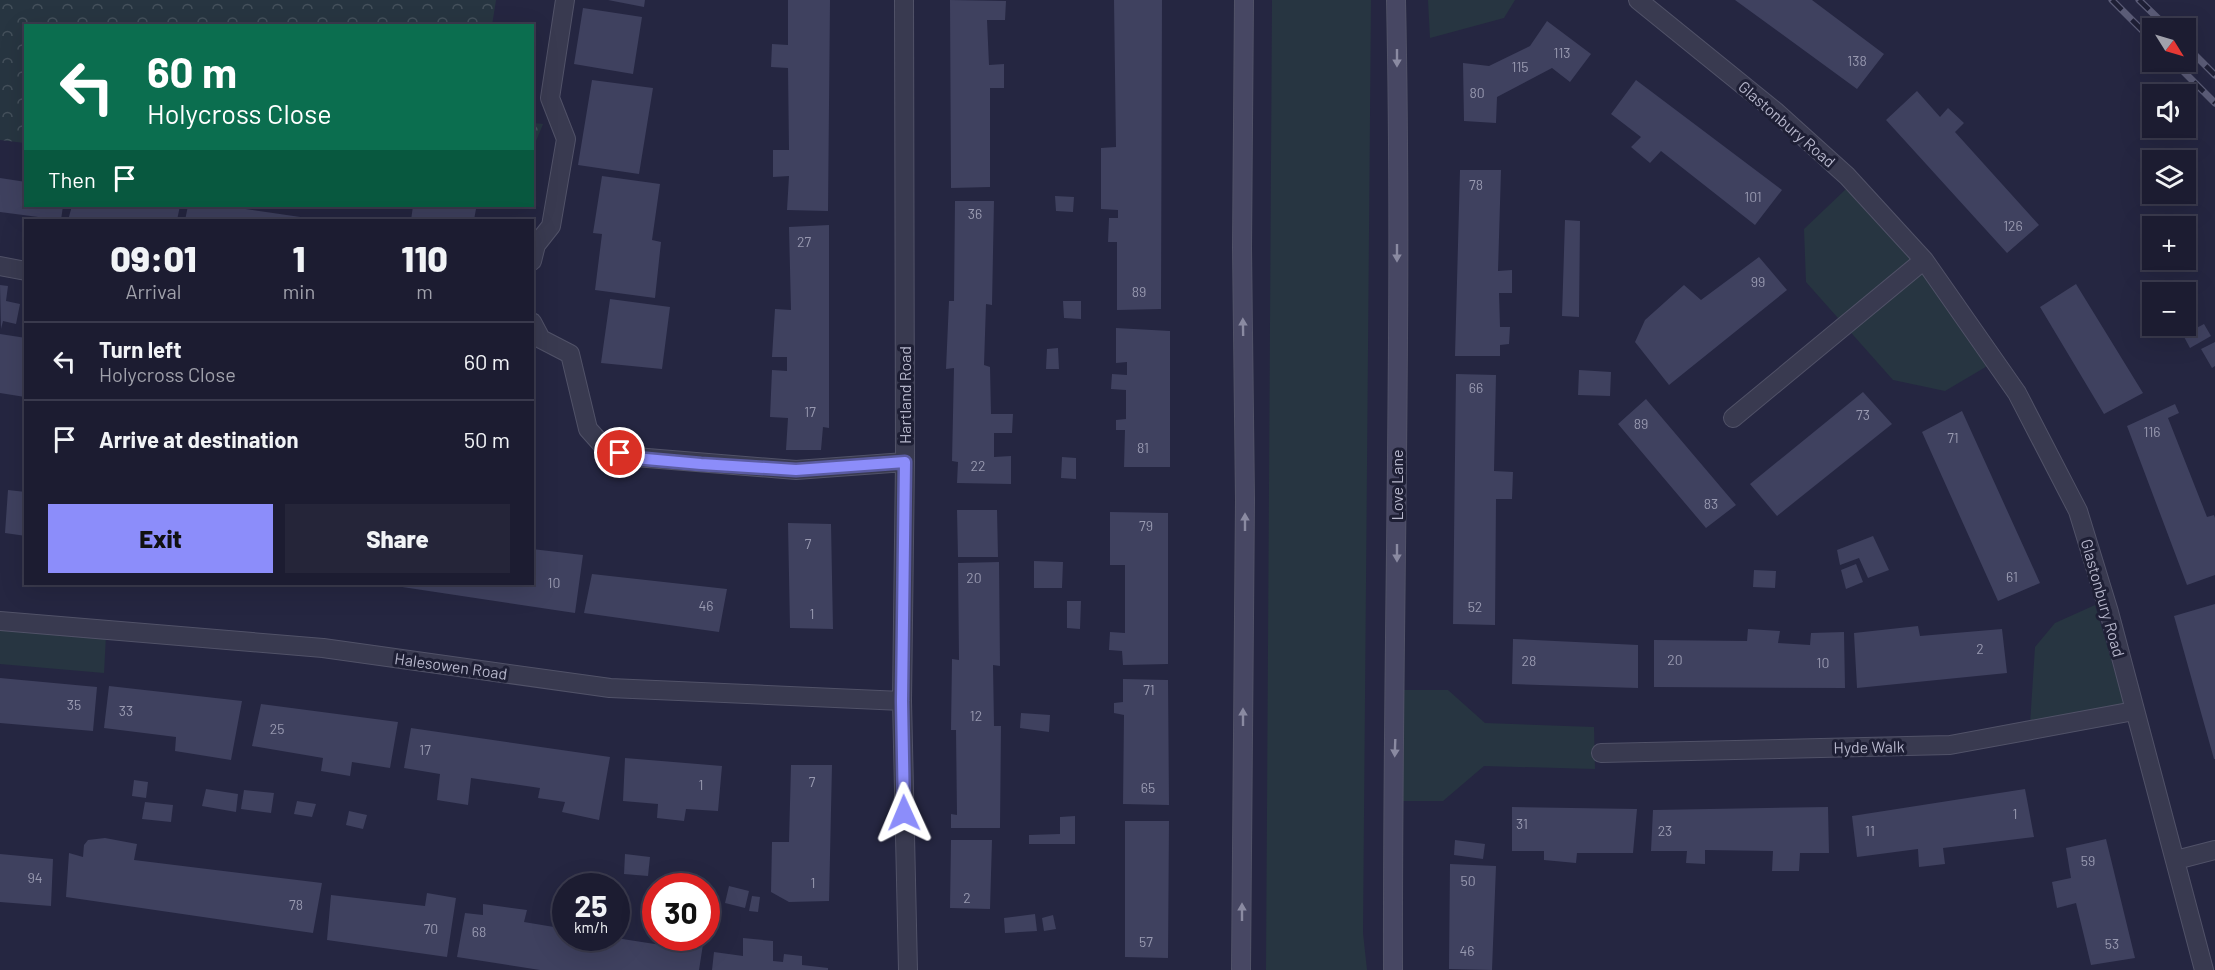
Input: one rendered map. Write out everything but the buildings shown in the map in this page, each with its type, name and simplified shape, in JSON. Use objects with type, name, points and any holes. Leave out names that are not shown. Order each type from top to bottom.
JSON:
[{"type":"street","points":[[534,253],[536,245],[551,226],[566,139],[549,98],[565,0]]},
{"type":"street","name":"Hartland Road","points":[[904,0],[905,462],[902,701],[908,970]]},
{"type":"street","points":[[1241,970],[1245,500],[1242,248],[1244,0]]},
{"type":"street","name":"Love Lane","points":[[1393,970],[1393,809],[1397,651],[1396,0]]},
{"type":"street","name":"Glastonbury Road","points":[[1638,0],[1775,111],[1847,176],[1924,260],[2017,393],[2078,511],[2109,612],[2205,970]]},
{"type":"street","points":[[1733,418],[1924,260]]},
{"type":"street","points":[[0,266],[24,271]]},
{"type":"street","points":[[534,326],[541,339],[570,354],[588,429],[605,448],[635,458],[796,470],[905,462]]},
{"type":"street","name":"Halesowen Road","points":[[0,621],[323,648],[610,688],[902,701]]},
{"type":"street","name":"Hyde Walk","points":[[1601,753],[1950,745],[2134,711]]},
{"type":"street","points":[[2176,860],[2215,850]]},
{"type":"green space","points":[[0,0],[496,0],[492,24],[24,24],[24,143],[0,140]]},
{"type":"green space","points":[[1272,0],[1371,0],[1363,933],[1367,970],[1266,970]]},
{"type":"green space","points":[[1428,0],[1515,0],[1504,18],[1430,38]]},
{"type":"green space","points":[[534,123],[543,124],[534,146]]},
{"type":"green space","points":[[1846,189],[1930,269],[1989,365],[1945,391],[1893,380],[1806,282],[1804,229]]},
{"type":"green space","points":[[2095,605],[2125,706],[2030,724],[2035,647],[2055,623]]},
{"type":"green space","points":[[0,626],[106,635],[104,673],[0,664]]},
{"type":"green space","points":[[1391,690],[1448,690],[1485,723],[1594,727],[1595,769],[1484,766],[1443,801],[1391,801]]},
{"type":"railway","points":[[2112,0],[2142,30]]},
{"type":"railway","points":[[2139,0],[2158,18]]},
{"type":"railway","points":[[2196,56],[2215,75]]},
{"type":"railway","points":[[2184,72],[2215,103]]},
{"type":"route","points":[[620,453],[635,458],[796,470],[905,462],[902,701],[904,813]]}]
